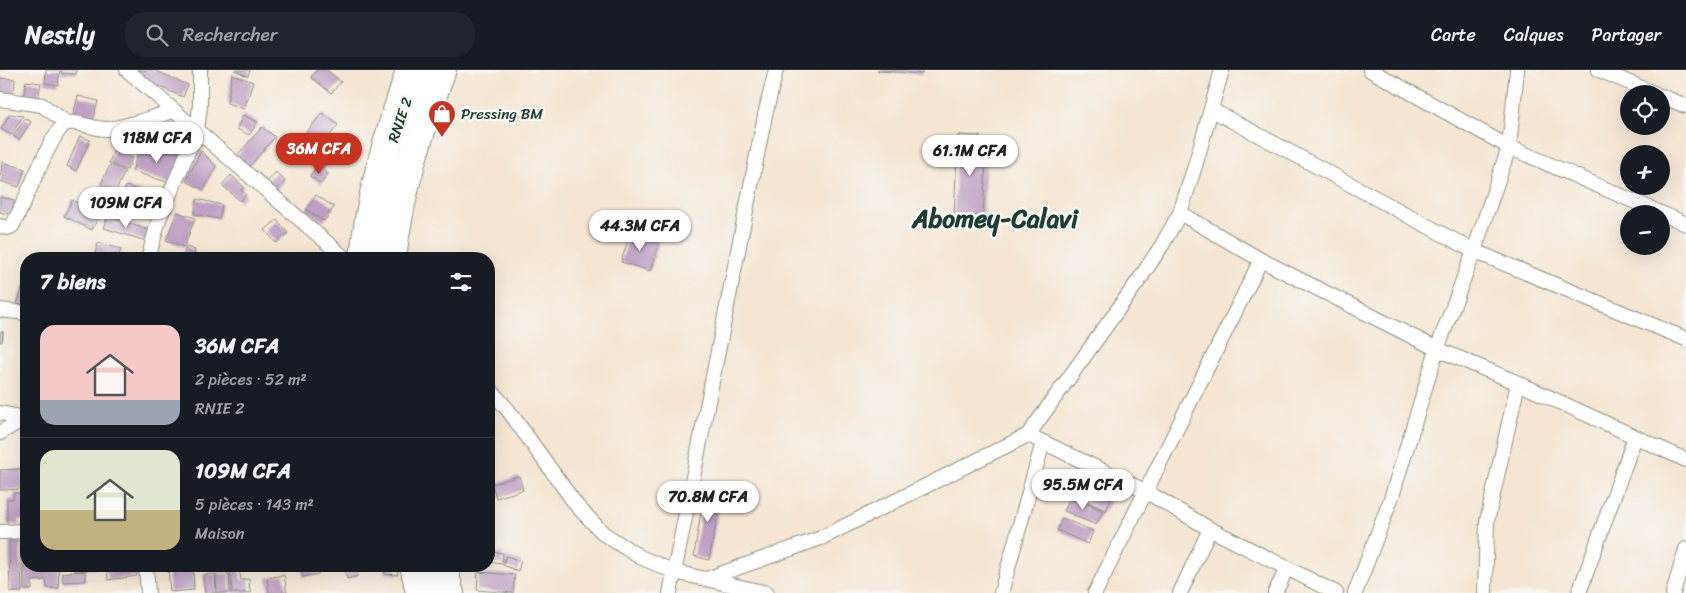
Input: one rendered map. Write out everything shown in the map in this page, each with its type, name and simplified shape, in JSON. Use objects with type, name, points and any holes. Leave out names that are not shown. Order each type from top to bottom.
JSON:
[{"type":"highway","name":"RNIE 2","points":[[370,252],[373,224],[391,145],[417,70]]},
{"type":"highway","name":"RNIE 2","points":[[387,252],[393,214],[401,181],[435,70]]},
{"type":"highway","points":[[422,572],[427,593]]},
{"type":"highway","points":[[441,572],[446,593]]},
{"type":"street","points":[[127,70],[338,252]]},
{"type":"street","points":[[150,252],[159,219],[197,131],[200,106],[200,70]]},
{"type":"street","points":[[358,252],[361,222],[373,166],[403,70]]},
{"type":"street","points":[[400,252],[402,228],[412,182],[422,146],[449,70]]},
{"type":"street","points":[[670,593],[763,125],[776,70]]},
{"type":"street","points":[[709,578],[821,538],[1028,435],[1139,280],[1180,213],[1212,110],[1222,70]]},
{"type":"street","points":[[1370,70],[1509,147],[1686,224]]},
{"type":"street","points":[[1355,593],[1391,499],[1437,349],[1474,251],[1509,147],[1517,70]]},
{"type":"street","points":[[1599,70],[1635,85]]},
{"type":"street","points":[[0,99],[42,105],[67,123]]},
{"type":"street","points":[[1670,100],[1686,106]]},
{"type":"street","points":[[1212,110],[1474,251],[1686,338]]},
{"type":"street","points":[[0,226],[7,228],[12,226],[60,128],[67,123],[75,123],[95,129],[107,129],[174,111]]},
{"type":"street","points":[[1180,213],[1261,260],[1437,349],[1518,383],[1686,460]]},
{"type":"street","points":[[1095,593],[1261,260]]},
{"type":"street","points":[[0,310],[20,312]]},
{"type":"street","points":[[1485,593],[1487,521],[1518,383]]},
{"type":"street","points":[[495,395],[590,522],[623,547],[674,572],[709,578],[768,593]]},
{"type":"street","points":[[0,413],[20,417]]},
{"type":"street","points":[[0,433],[20,421]]},
{"type":"street","points":[[1028,435],[1145,492],[1210,529],[1336,593]]},
{"type":"street","points":[[1579,593],[1635,437]]},
{"type":"street","points":[[1001,593],[1043,442]]},
{"type":"street","points":[[1180,593],[1210,529]]},
{"type":"street","points":[[0,532],[20,531]]},
{"type":"street","points":[[1673,593],[1686,549]]},
{"type":"street","points":[[1275,593],[1287,568]]},
{"type":"street","points":[[146,572],[148,593]]},
{"type":"street","points":[[408,572],[413,593]]},
{"type":"street","points":[[452,572],[457,593]]},
{"type":"building","points":[[46,70],[60,70],[58,85],[45,83]]},
{"type":"building","points":[[62,70],[77,70],[76,74],[61,73]]},
{"type":"building","points":[[135,70],[154,70],[188,85],[183,97],[133,75]]},
{"type":"building","points":[[234,70],[250,70],[248,76]]},
{"type":"building","points":[[317,70],[327,70],[341,82],[331,93],[311,77]]},
{"type":"building","points":[[922,70],[922,74],[878,71]]},
{"type":"building","points":[[232,74],[253,82],[244,109],[227,103]]},
{"type":"building","points":[[0,78],[15,79],[14,95],[0,94]]},
{"type":"building","points":[[26,81],[41,83],[38,100],[24,97]]},
{"type":"building","points":[[78,96],[98,101],[92,124],[72,119]]},
{"type":"building","points":[[322,113],[338,125],[310,160],[294,148]]},
{"type":"building","points":[[10,114],[23,116],[11,135],[1,129]]},
{"type":"building","points":[[243,115],[258,122],[249,135],[237,129]]},
{"type":"building","points":[[25,118],[31,122],[19,140],[13,136]]},
{"type":"building","points":[[262,127],[275,137],[247,169],[235,158]]},
{"type":"building","points":[[958,135],[980,136],[979,156],[986,157],[983,216],[954,215]]},
{"type":"building","points":[[80,136],[90,140],[76,171],[67,166]]},
{"type":"building","points":[[141,144],[158,152],[184,152],[170,183],[132,171]]},
{"type":"building","points":[[114,150],[132,158],[127,170],[109,163]]},
{"type":"building","points":[[201,151],[216,166],[204,190],[186,181]]},
{"type":"building","points":[[320,154],[329,161],[323,168],[315,161]]},
{"type":"building","points":[[2,162],[25,169],[19,187],[0,181]]},
{"type":"building","points":[[110,165],[125,171],[116,191],[101,184]]},
{"type":"building","points":[[317,166],[328,174],[321,184],[310,176]]},
{"type":"building","points":[[276,172],[285,181],[275,192],[266,183]]},
{"type":"building","points":[[231,175],[244,187],[241,190],[246,195],[240,201],[222,185]]},
{"type":"building","points":[[126,186],[150,195],[144,213],[120,203]]},
{"type":"building","points":[[316,195],[334,207],[324,221],[306,210]]},
{"type":"building","points":[[0,197],[14,200],[11,215],[0,212]]},
{"type":"building","points":[[197,199],[222,205],[219,219],[194,214]]},
{"type":"building","points":[[72,200],[100,214],[92,230],[64,216]]},
{"type":"building","points":[[177,212],[195,218],[184,247],[166,240]]},
{"type":"building","points":[[108,216],[148,230],[146,241],[104,228]]},
{"type":"building","points":[[277,220],[288,233],[276,243],[265,230]]},
{"type":"building","points":[[630,234],[659,243],[650,271],[621,262]]},
{"type":"building","points":[[98,243],[121,249],[120,252],[95,252]]},
{"type":"building","points":[[186,247],[195,250],[195,252],[184,252]]},
{"type":"building","points":[[20,295],[20,308],[16,306]]},
{"type":"building","points":[[0,332],[3,332],[2,342],[0,342]]},
{"type":"building","points":[[20,469],[20,489],[0,490],[0,470]]},
{"type":"building","points":[[519,476],[523,490],[496,498],[495,483]]},
{"type":"building","points":[[705,487],[722,491],[709,560],[694,556]]},
{"type":"building","points":[[1093,489],[1112,498],[1106,511],[1087,502]]},
{"type":"building","points":[[14,493],[20,493],[19,525],[7,524],[7,499],[13,499]]},
{"type":"building","points":[[1071,496],[1103,511],[1096,525],[1064,511]]},
{"type":"building","points":[[1062,518],[1093,531],[1088,544],[1057,530]]},
{"type":"building","points":[[9,541],[20,541],[22,592],[10,592]]},
{"type":"building","points":[[495,552],[503,553],[502,564],[495,563]]},
{"type":"building","points":[[506,556],[521,561],[518,571],[503,565]]},
{"type":"building","points":[[24,572],[58,572],[59,588],[47,588],[46,580],[32,581],[32,590],[24,590]]},
{"type":"building","points":[[85,572],[86,581],[63,582],[62,573]]},
{"type":"building","points":[[107,572],[137,572],[137,576],[108,580]]},
{"type":"building","points":[[168,572],[193,572],[194,590],[170,592]]},
{"type":"building","points":[[230,572],[240,572],[241,580],[249,579],[250,593],[232,593]]},
{"type":"building","points":[[302,572],[318,572],[318,574],[303,577]]},
{"type":"building","points":[[345,572],[357,572],[358,576],[347,579]]},
{"type":"building","points":[[384,572],[397,572],[398,575],[385,574]]},
{"type":"building","points":[[478,572],[515,575],[513,593],[477,590]]},
{"type":"building","points":[[215,574],[216,593],[205,593],[203,575]]},
{"type":"building","points":[[216,574],[229,574],[230,593],[217,593]]},
{"type":"building","points":[[284,575],[287,593],[269,593],[267,578]]},
{"type":"place","name":"Pressing BM","points":[[442,138]]},
{"type":"district","name":"Abomey-Calavi","points":[[995,218]]}]
